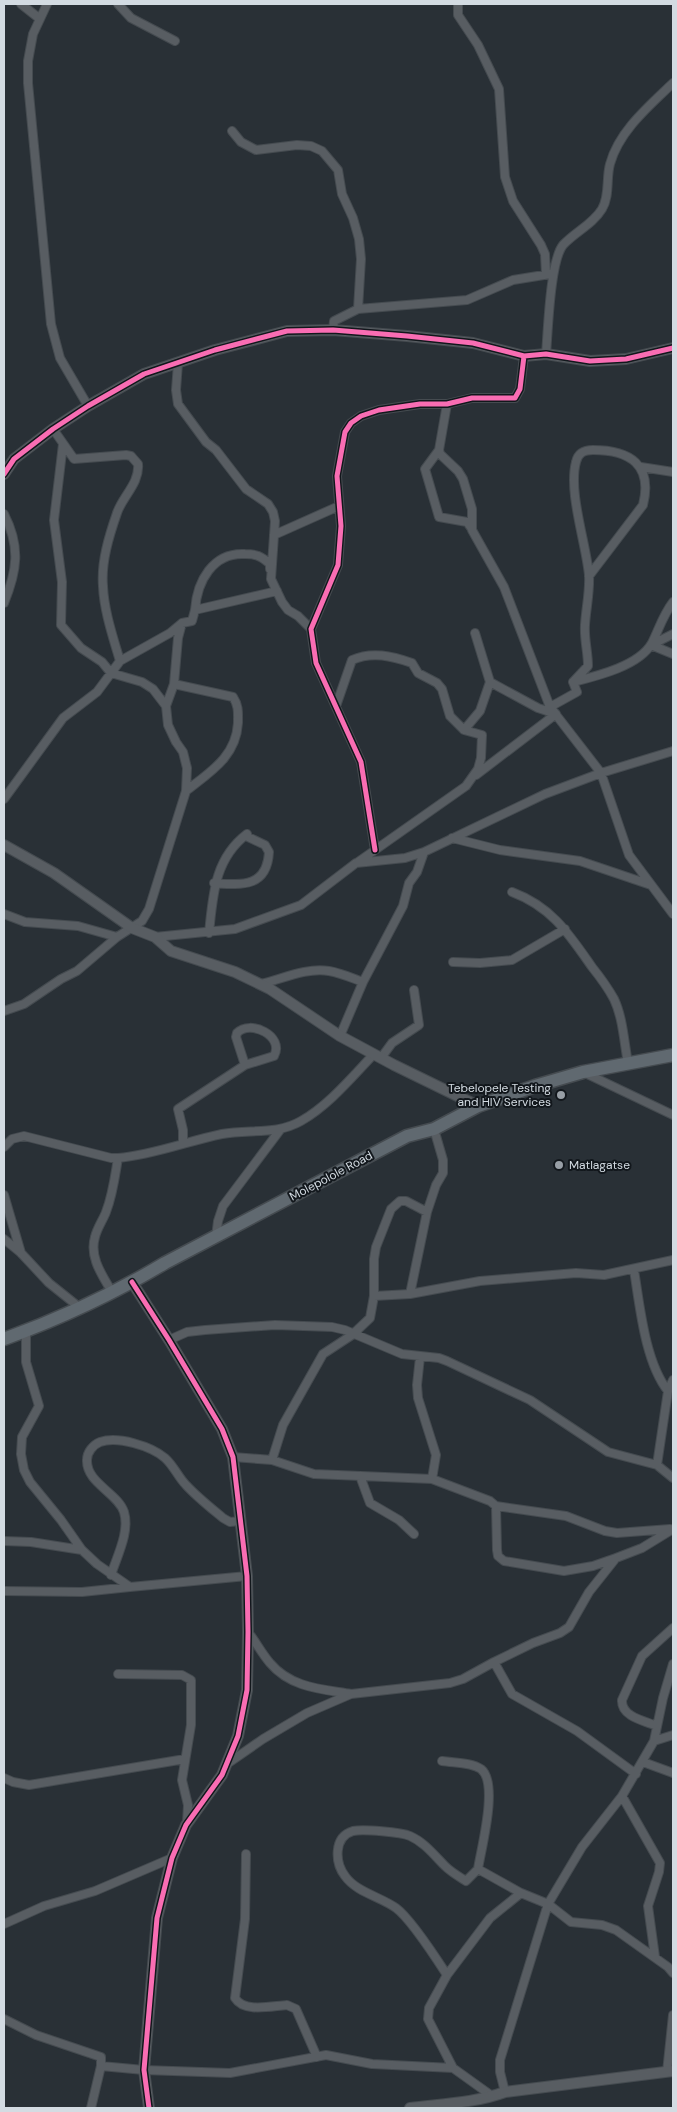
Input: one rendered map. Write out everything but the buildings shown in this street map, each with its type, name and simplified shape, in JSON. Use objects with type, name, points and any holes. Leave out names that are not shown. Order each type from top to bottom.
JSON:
[{"type":"main road","name":"Molepolole Road","points":[[4,1339],[26,1331],[132,1282],[407,1136],[434,1129],[478,1106],[535,1086],[583,1072],[673,1055]]},
{"type":"street","points":[[21,4],[40,19]]},
{"type":"street","points":[[47,4],[32,34],[28,61],[28,83],[50,324],[60,358],[88,406]]},
{"type":"street","points":[[118,4],[131,18],[175,41]]},
{"type":"street","points":[[458,4],[458,15],[478,45],[499,89],[506,176],[513,201],[545,254],[550,274],[546,354]]},
{"type":"street","points":[[550,274],[562,246],[596,217],[603,208],[610,162],[627,131],[651,104],[673,84]]},
{"type":"street","points":[[232,131],[241,142],[256,150],[297,145],[311,146],[322,152],[338,170],[342,194],[353,218],[359,239],[361,259],[358,309]]},
{"type":"street","points":[[333,330],[334,321],[358,309],[467,300],[513,280],[550,274]]},
{"type":"street","points":[[4,474],[14,459],[53,429],[88,406],[144,374],[215,350],[287,331],[333,330],[473,343],[524,356],[546,354],[607,362],[673,348]]},
{"type":"street","points":[[375,850],[362,762],[316,663],[311,629],[338,565],[341,526],[337,476],[346,432],[352,423],[361,416],[379,410],[401,406],[447,404],[472,398],[515,398],[520,389],[524,356]]},
{"type":"street","points":[[178,363],[176,390],[178,404],[206,442],[216,450],[246,489],[268,504],[273,512],[275,521],[271,579]]},
{"type":"street","points":[[447,404],[439,450],[425,469],[439,517],[467,522],[472,530],[504,588],[553,711],[601,773],[617,816],[624,845],[629,855],[673,914]]},
{"type":"street","points":[[53,429],[74,459],[126,455],[131,456],[138,464],[137,477],[115,518],[108,540],[103,575],[104,594],[120,661]]},
{"type":"street","points":[[63,444],[54,520],[62,582],[60,625],[82,648],[102,662],[111,673],[142,682],[152,689],[166,706]]},
{"type":"street","points":[[439,450],[440,454],[458,471],[463,479],[472,509],[472,530]]},
{"type":"street","points":[[573,682],[588,666],[584,636],[589,576],[576,497],[574,479],[576,460],[580,454],[587,450],[598,450],[632,458],[641,467],[645,478],[646,492],[643,505],[589,576]]},
{"type":"street","points":[[641,467],[673,472]]},
{"type":"street","points":[[274,535],[339,506]]},
{"type":"street","points":[[4,514],[14,543],[16,562],[15,572],[4,603]]},
{"type":"street","points":[[4,800],[63,718],[93,696],[120,661],[170,633],[182,623],[192,621],[197,596],[207,572],[212,565],[224,557],[237,553],[257,554],[270,564],[271,579],[288,610],[298,616],[311,629]]},
{"type":"street","points":[[195,610],[277,591]]},
{"type":"street","points":[[651,645],[662,617],[673,602]]},
{"type":"street","points":[[4,1011],[24,1004],[61,979],[77,971],[116,937],[142,921],[149,909],[186,791],[187,768],[182,752],[168,725],[166,706],[174,684],[178,638],[182,623]]},
{"type":"street","points":[[464,730],[480,711],[490,682],[475,632]]},
{"type":"street","points":[[573,682],[609,673],[632,660],[651,645],[673,634]]},
{"type":"street","points":[[651,645],[673,654]]},
{"type":"street","points":[[336,706],[352,660],[364,655],[387,656],[412,663],[418,673],[437,683],[442,689],[450,716],[464,730],[482,735],[481,758],[474,777]]},
{"type":"street","points":[[490,682],[538,708],[553,711]]},
{"type":"street","points":[[155,937],[235,929],[301,905],[356,863],[457,793],[577,692],[573,682]]},
{"type":"street","points":[[174,684],[233,697],[238,706],[237,730],[232,749],[216,768],[186,791]]},
{"type":"street","points":[[356,863],[405,858],[424,852],[545,794],[601,773],[673,751]]},
{"type":"street","points":[[209,933],[214,884],[235,843],[247,834],[248,837],[264,845],[269,852],[269,858],[262,874],[251,883],[244,886],[214,884]]},
{"type":"street","points":[[452,838],[500,850],[580,860],[653,886]]},
{"type":"street","points":[[4,845],[54,873],[132,928],[155,937],[171,951],[235,972],[261,984],[340,1036],[478,1106]]},
{"type":"street","points":[[340,1036],[363,982],[402,906],[409,884],[424,852]]},
{"type":"street","points":[[512,892],[535,902],[555,918],[565,929],[614,999],[628,1063]]},
{"type":"street","points":[[4,914],[25,922],[78,926],[116,937]]},
{"type":"street","points":[[453,962],[480,963],[512,960],[565,929]]},
{"type":"street","points":[[261,984],[320,970],[330,971],[363,982]]},
{"type":"street","points":[[4,1147],[12,1139],[24,1136],[111,1158],[118,1158],[245,1131],[280,1130],[300,1122],[324,1106],[378,1056],[419,1024],[414,990]]},
{"type":"street","points":[[183,1143],[183,1130],[178,1109],[244,1066],[274,1056],[277,1047],[275,1041],[268,1034],[259,1029],[245,1028],[237,1032],[236,1037],[244,1066]]},
{"type":"street","points":[[583,1072],[673,1115]]},
{"type":"street","points":[[410,1294],[428,1212],[436,1185],[443,1173],[443,1160],[434,1129]]},
{"type":"street","points":[[216,1237],[223,1206],[280,1130]]},
{"type":"street","points":[[112,1292],[98,1270],[94,1246],[95,1236],[102,1223],[112,1193],[118,1158]]},
{"type":"street","points":[[4,1196],[21,1253]]},
{"type":"street","points":[[272,1460],[283,1425],[323,1354],[352,1335],[370,1318],[374,1296],[374,1254],[391,1209],[400,1201],[406,1201],[428,1212]]},
{"type":"street","points":[[4,1240],[21,1253],[49,1283],[79,1307]]},
{"type":"street","points":[[374,1296],[410,1294],[480,1282],[576,1273],[604,1275],[673,1260]]},
{"type":"street","points":[[634,1270],[645,1336],[660,1380],[668,1391]]},
{"type":"street","points":[[132,1282],[222,1429],[233,1457],[247,1576],[248,1632],[245,1705],[238,1736],[222,1775],[186,1825],[172,1858],[157,1918],[144,2070],[149,2108]]},
{"type":"street","points":[[169,1340],[186,1332],[275,1325],[332,1327],[345,1330],[352,1335],[402,1354],[440,1358],[447,1361],[530,1400],[608,1452],[657,1464],[673,1478]]},
{"type":"street","points":[[26,1331],[26,1362],[39,1406],[22,1437],[21,1454],[24,1470],[30,1482],[62,1520],[82,1550],[111,1575],[130,1587]]},
{"type":"street","points":[[420,1357],[417,1385],[418,1398],[436,1455],[432,1479]]},
{"type":"street","points":[[657,1464],[668,1391],[673,1380]]},
{"type":"street","points":[[111,1575],[122,1542],[125,1523],[124,1511],[89,1469],[87,1460],[95,1444],[116,1440],[155,1452],[164,1457],[185,1484],[223,1518],[230,1522],[240,1521]]},
{"type":"street","points":[[233,1457],[272,1460],[314,1474],[432,1479],[490,1500],[496,1506],[566,1516],[617,1533],[673,1529]]},
{"type":"street","points":[[360,1476],[370,1504],[399,1520],[414,1534]]},
{"type":"street","points":[[496,1506],[498,1556],[504,1561],[564,1571],[593,1566],[642,1548],[673,1529]]},
{"type":"street","points":[[4,1541],[31,1542],[82,1550]]},
{"type":"street","points":[[248,1632],[270,1663],[289,1680],[307,1687],[351,1694],[450,1683],[463,1679],[494,1662],[560,1633],[569,1627],[588,1592],[616,1558]]},
{"type":"street","points":[[4,1591],[82,1592],[247,1576]]},
{"type":"street","points":[[657,1726],[627,1714],[621,1706],[642,1656],[673,1628]]},
{"type":"street","points":[[494,1662],[512,1694],[577,1731],[636,1774]]},
{"type":"street","points":[[505,2092],[500,2072],[500,2060],[548,1904],[579,1852],[622,1796],[654,1741],[673,1664]]},
{"type":"street","points":[[118,1674],[182,1674],[191,1680],[192,1725],[182,1780],[188,1805],[186,1825]]},
{"type":"street","points":[[227,1764],[262,1739],[307,1713],[351,1694]]},
{"type":"street","points":[[654,1741],[673,1735]]},
{"type":"street","points":[[4,1778],[13,1782],[30,1785],[185,1759]]},
{"type":"street","points":[[442,1761],[473,1766],[482,1770],[486,1776],[489,1802],[478,1869],[466,1881],[446,1867],[421,1842],[395,1832],[354,1831],[345,1836],[339,1843],[337,1858],[345,1877],[352,1884],[390,1904],[402,1914],[447,1975]]},
{"type":"street","points":[[643,1762],[673,1773]]},
{"type":"street","points":[[622,1796],[660,1863],[660,1872],[648,1906],[655,1957]]},
{"type":"street","points":[[246,1854],[246,1919],[235,1998],[242,2006],[248,2007],[292,2006],[296,2009],[317,2056]]},
{"type":"street","points":[[4,1924],[44,1906],[95,1891],[172,1858]]},
{"type":"street","points":[[478,1869],[522,1893],[548,1904],[571,1922],[602,1925],[616,1930],[655,1957],[673,1973]]},
{"type":"street","points":[[492,2096],[453,2068],[428,2019],[428,2014],[429,2008],[447,1975],[490,1918],[522,1893]]},
{"type":"street","points":[[410,2108],[448,2106],[505,2092],[670,2072],[673,2015]]},
{"type":"street","points":[[4,2020],[36,2035],[101,2057],[101,2066],[91,2108]]},
{"type":"street","points":[[101,2066],[144,2070],[235,2073],[317,2056],[336,2055],[372,2064],[453,2068]]},
{"type":"cycle path","points":[[4,474],[14,459],[53,429],[88,406],[144,374],[215,350],[287,331],[333,330],[407,336],[473,343],[524,356],[546,354],[590,361],[626,359],[673,348]]},
{"type":"cycle path","points":[[375,850],[361,762],[316,663],[311,629],[338,565],[341,526],[337,476],[345,432],[351,423],[361,416],[379,410],[420,404],[447,404],[472,398],[515,398],[520,389],[524,356]]},
{"type":"cycle path","points":[[132,1282],[222,1429],[233,1457],[247,1576],[247,1690],[238,1736],[222,1775],[186,1825],[172,1858],[157,1918],[144,2070],[149,2108]]},
{"type":"place","name":"Tebelopele Testing and HIV Services","points":[[561,1095]]},
{"type":"place","name":"Matlagatse","points":[[559,1165]]}]
